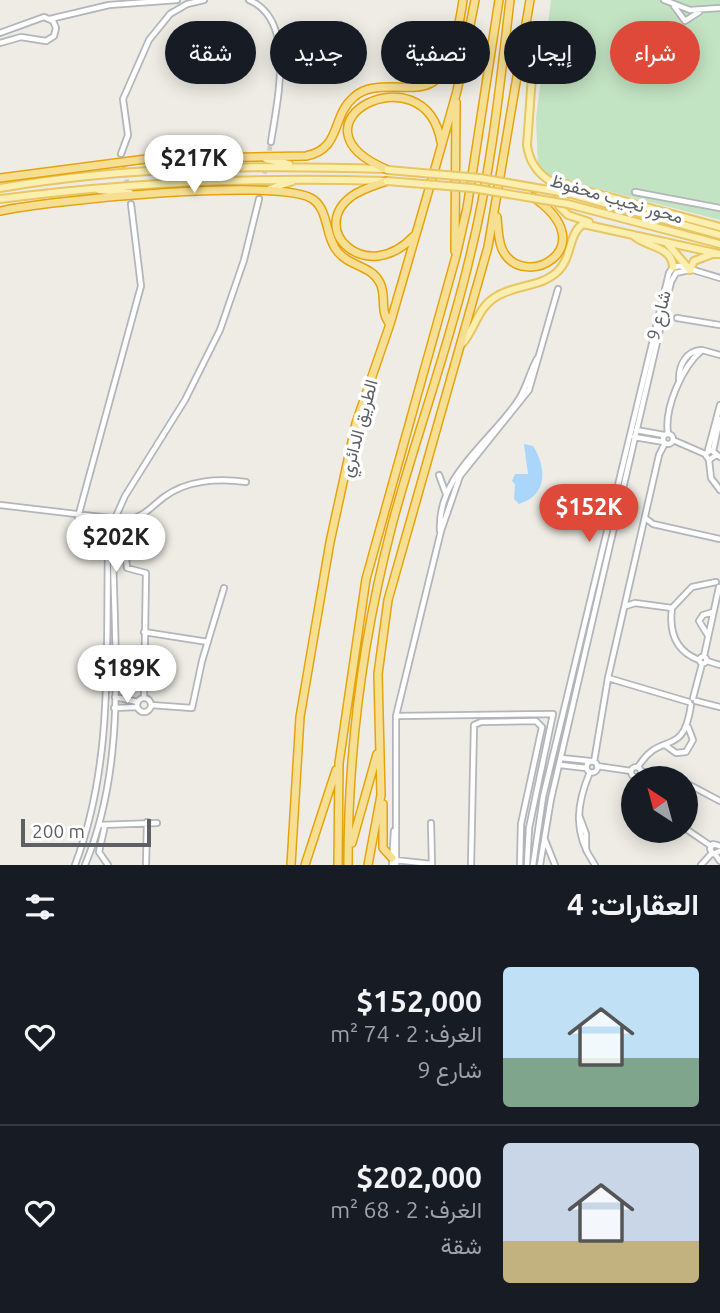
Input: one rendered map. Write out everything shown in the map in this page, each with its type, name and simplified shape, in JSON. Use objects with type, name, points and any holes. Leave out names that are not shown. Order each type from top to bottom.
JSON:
[{"type":"highway","points":[[0,178],[117,162],[306,156],[319,152],[334,139],[343,110],[359,93],[374,88],[418,87],[435,81],[446,64],[463,0]]},
{"type":"highway","name":"الطريق الدائري","points":[[291,865],[300,717],[319,602],[356,423],[390,324],[442,146],[457,91],[475,0]]},
{"type":"highway","points":[[338,865],[339,763],[350,668],[371,557],[456,256],[467,208],[499,0]]},
{"type":"highway","points":[[348,861],[356,716],[370,622],[392,527],[459,300],[480,213],[510,0]]},
{"type":"highway","points":[[527,21],[530,0]]},
{"type":"highway","points":[[394,862],[383,848],[385,820],[381,794],[378,674],[388,600],[496,208],[517,84]]},
{"type":"highway","points":[[456,256],[457,91]]},
{"type":"highway","points":[[388,170],[362,158],[351,145],[349,127],[353,114],[362,104],[379,99],[405,100],[424,108],[437,124],[442,146]]},
{"type":"highway","points":[[387,181],[355,194],[339,211],[337,222],[340,237],[349,249],[364,256],[392,254],[416,234]]},
{"type":"highway","points":[[0,211],[142,194],[265,191],[299,193],[316,201],[337,252],[351,263],[369,271],[378,280],[382,289],[383,311],[390,324]]},
{"type":"highway","points":[[496,208],[499,238],[506,256],[522,266],[541,265],[556,254],[563,240],[560,221],[551,209],[533,197]]},
{"type":"highway","points":[[348,861],[380,740]]},
{"type":"highway","points":[[305,865],[339,763]]},
{"type":"highway","points":[[368,865],[381,794]]},
{"type":"main road","name":"محور نجيب محفوظ","points":[[532,84],[529,155],[542,176],[550,181],[720,227]]},
{"type":"main road","points":[[250,156],[301,167]]},
{"type":"main road","points":[[0,188],[68,176],[117,162]]},
{"type":"main road","points":[[68,176],[153,170],[301,167],[388,170],[470,177],[571,194],[720,235]]},
{"type":"main road","points":[[265,191],[302,178]]},
{"type":"main road","points":[[0,199],[155,182],[302,178],[387,181],[533,197],[720,244]]},
{"type":"main road","points":[[567,184],[558,193],[559,206],[568,215],[590,223]]},
{"type":"main road","points":[[83,188],[142,194]]},
{"type":"main road","name":"محور نجيب محفوظ","points":[[459,347],[468,337],[478,314],[492,299],[514,288],[544,280],[557,272],[568,257],[577,229],[590,223],[718,254]]},
{"type":"main road","points":[[632,235],[646,245],[667,252],[673,267]]},
{"type":"main road","points":[[661,240],[675,250],[690,270],[694,261],[718,254]]},
{"type":"street","points":[[0,33],[44,17],[50,19],[109,5],[177,0]]},
{"type":"street","points":[[121,154],[128,135],[123,99],[149,40],[175,10],[204,0]]},
{"type":"street","points":[[249,0],[268,13],[277,29],[280,72],[271,142]]},
{"type":"street","points":[[664,0],[674,6],[700,11],[720,8]]},
{"type":"street","points":[[674,6],[685,21],[700,11]]},
{"type":"street","points":[[0,43],[21,37],[43,42],[52,38],[56,28],[50,19]]},
{"type":"street","points":[[30,22],[32,38]]},
{"type":"street","points":[[635,191],[720,208]]},
{"type":"street","points":[[75,865],[92,810],[102,761],[110,550],[114,520],[133,481],[185,400],[216,339],[240,276],[259,199]]},
{"type":"street","points":[[78,517],[141,286],[131,204]]},
{"type":"street","name":"شارع 9","points":[[533,865],[543,797],[667,279],[673,267],[690,270]]},
{"type":"street","points":[[690,270],[720,278]]},
{"type":"street","name":"شارع 9","points":[[540,865],[543,835],[596,605],[615,502],[636,430],[671,282],[676,273],[690,270]]},
{"type":"street","points":[[440,531],[460,476],[516,409],[529,384],[558,289]]},
{"type":"street","points":[[677,318],[720,325]]},
{"type":"street","points":[[559,765],[596,771],[594,763],[608,678],[659,455],[665,442],[667,422],[684,361],[692,352],[702,350],[720,355]]},
{"type":"street","points":[[431,823],[432,865],[394,862],[396,716],[447,495],[461,468],[516,404],[529,384]]},
{"type":"street","points":[[712,454],[720,405]]},
{"type":"street","points":[[720,419],[709,460],[712,478],[720,490]]},
{"type":"street","points":[[636,430],[666,434],[673,440],[712,454]]},
{"type":"street","points":[[634,437],[665,442],[673,440]]},
{"type":"street","points":[[439,475],[447,495]]},
{"type":"street","points":[[0,505],[114,520],[139,517],[169,493],[190,485],[218,481],[246,482]]},
{"type":"street","points":[[645,518],[653,524],[720,539]]},
{"type":"street","points":[[643,527],[653,524]]},
{"type":"street","points":[[111,533],[124,539],[127,568],[146,573],[144,698],[151,705],[192,708],[224,589]]},
{"type":"street","points":[[108,865],[99,852],[112,766],[115,697],[113,553],[110,550]]},
{"type":"street","points":[[642,766],[650,751],[680,738],[688,727],[692,701],[703,660],[719,584],[692,587],[672,608],[671,630],[678,645],[703,660],[720,665]]},
{"type":"street","points":[[627,596],[635,603],[662,609],[672,608]]},
{"type":"street","points":[[589,603],[596,605]]},
{"type":"street","points":[[625,606],[635,603]]},
{"type":"street","points":[[662,609],[671,616]]},
{"type":"street","points":[[708,634],[699,621],[703,615],[713,612]]},
{"type":"street","points":[[145,632],[208,642]]},
{"type":"street","points":[[608,678],[618,683],[720,707]]},
{"type":"street","points":[[607,685],[618,683]]},
{"type":"street","points":[[115,697],[137,704],[144,712],[151,705]]},
{"type":"street","points":[[114,708],[137,704],[144,698]]},
{"type":"street","points":[[563,711],[571,712]]},
{"type":"street","points":[[396,716],[553,714],[529,828],[527,865]]},
{"type":"street","points":[[471,865],[474,725],[481,722],[536,721],[542,727],[521,824],[520,865]]},
{"type":"street","points":[[665,744],[676,753],[686,752],[693,740],[688,727]]},
{"type":"street","points":[[561,758],[621,769]]},
{"type":"street","points":[[594,763],[588,770],[578,813],[580,835],[595,865]]},
{"type":"street","points":[[698,789],[720,801]]},
{"type":"street","points":[[543,797],[551,799]]},
{"type":"street","points":[[146,865],[147,822]]},
{"type":"street","points":[[102,825],[157,822]]},
{"type":"street","points":[[85,865],[102,825]]},
{"type":"street","points":[[543,835],[555,865]]},
{"type":"street","points":[[698,838],[714,851],[720,861]]},
{"type":"street","points":[[701,865],[714,851],[715,843],[720,846]]},
{"type":"green space","points":[[551,0],[720,0],[720,220],[548,175],[538,168],[536,118],[540,84],[596,84],[596,21],[548,21]]},
{"type":"water","points":[[524,444],[533,446],[541,462],[542,479],[536,494],[519,504],[514,499],[515,484],[512,481],[515,474],[528,474]]},
{"type":"tunnel","points":[[268,157],[271,142]]},
{"type":"tunnel","points":[[121,154],[128,187]]},
{"type":"tunnel","points":[[259,199],[266,166]]}]
